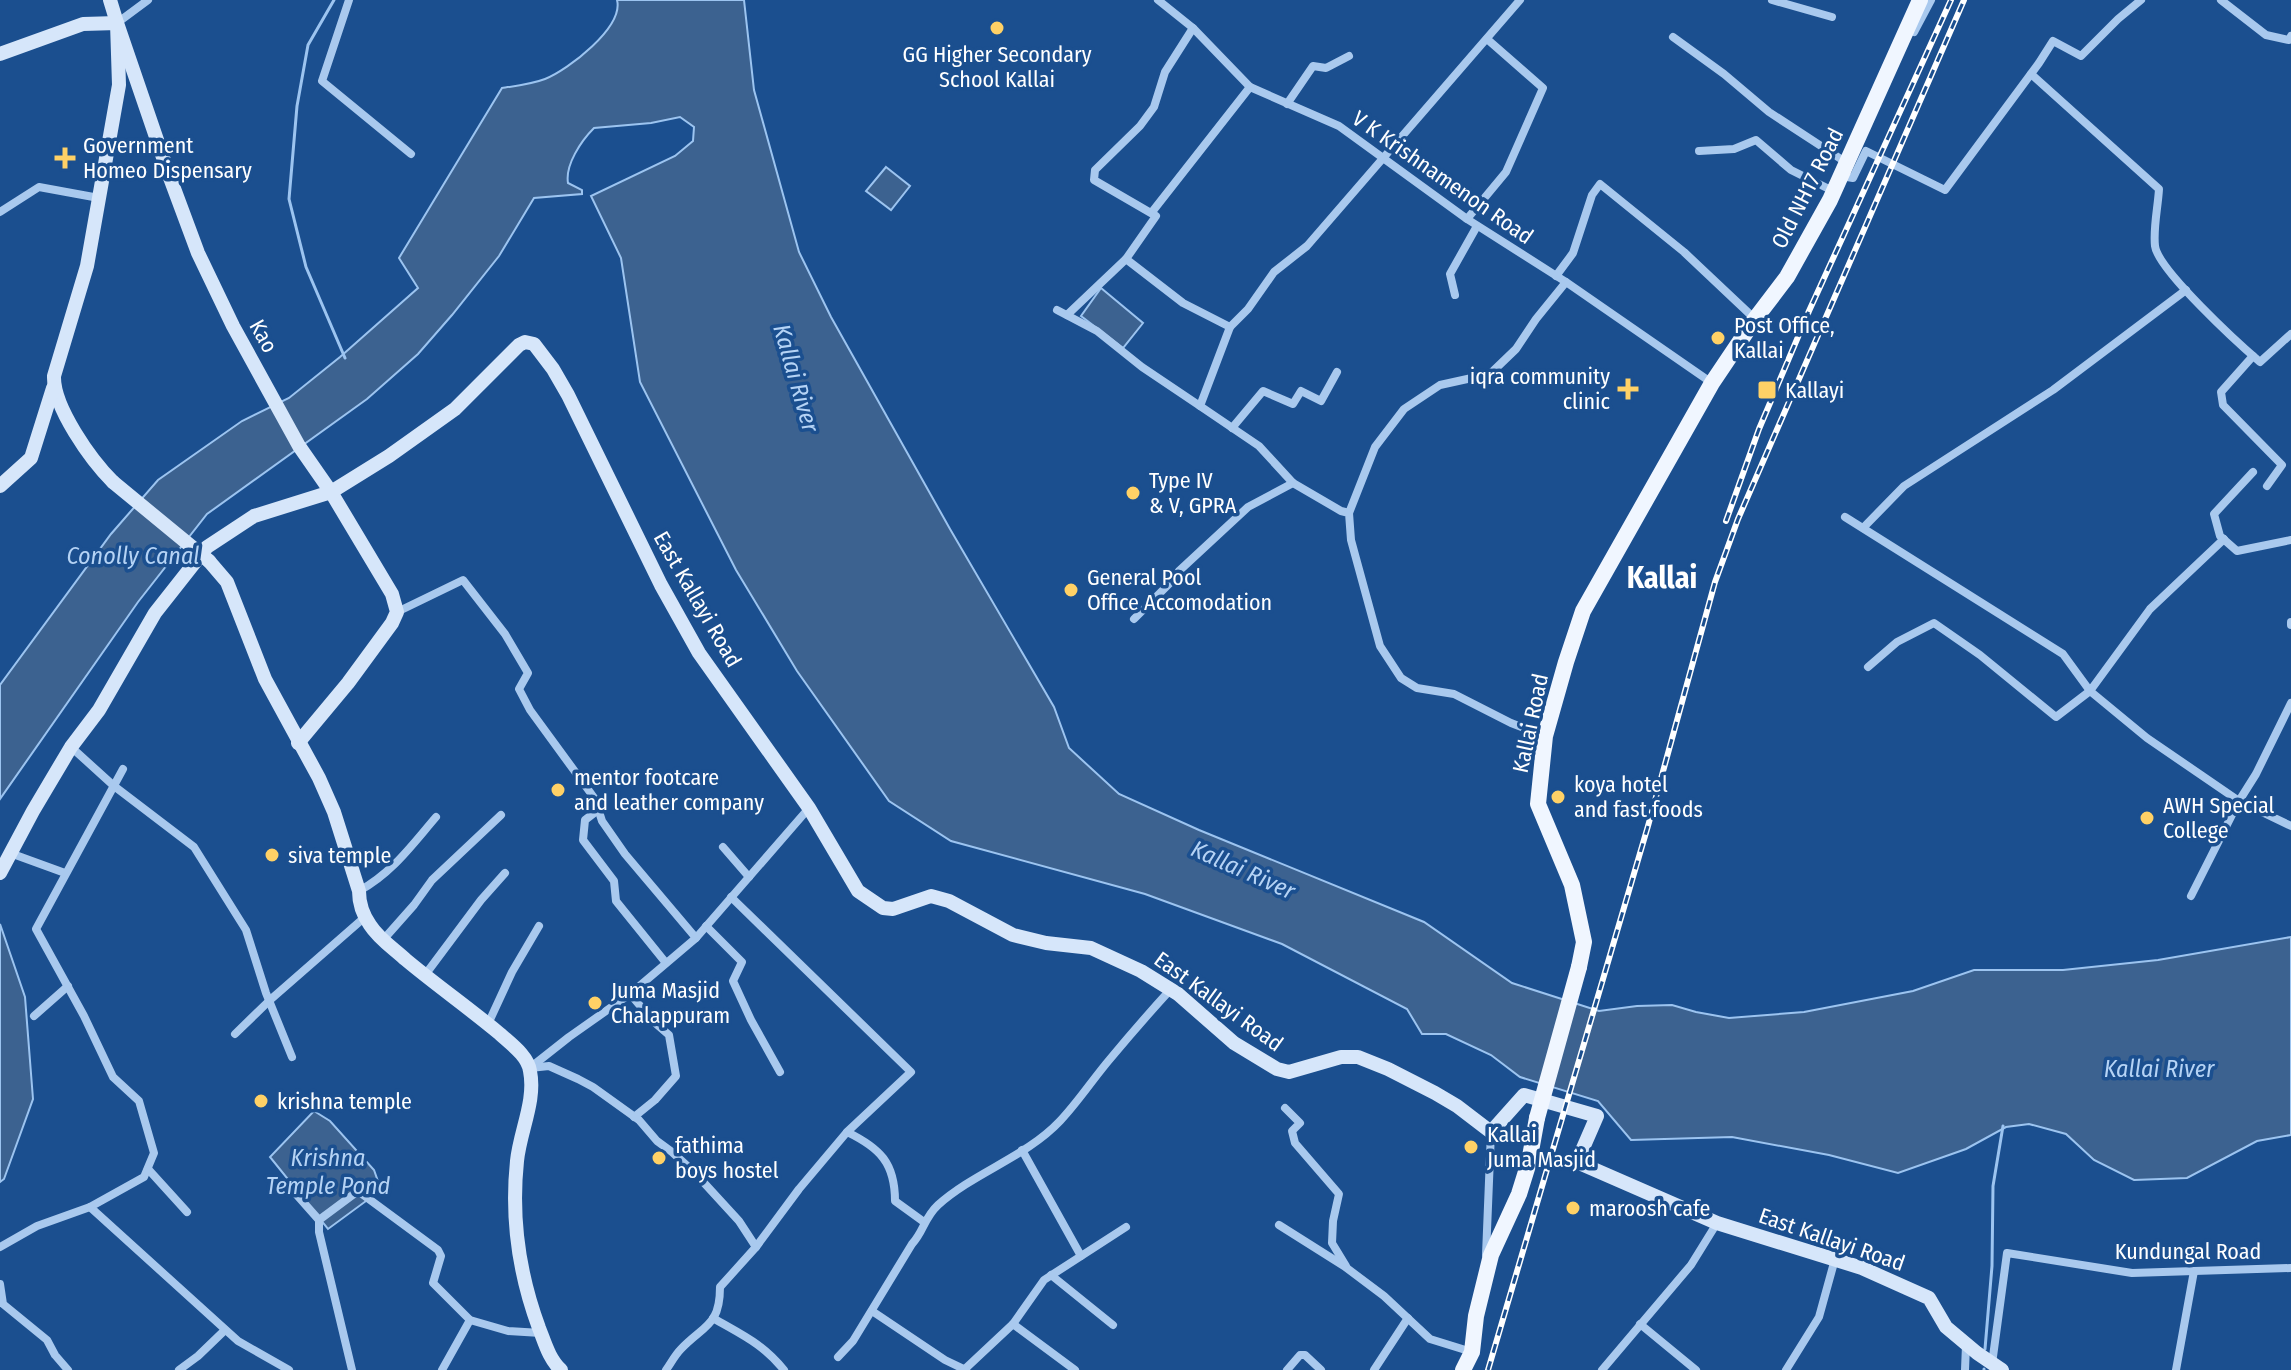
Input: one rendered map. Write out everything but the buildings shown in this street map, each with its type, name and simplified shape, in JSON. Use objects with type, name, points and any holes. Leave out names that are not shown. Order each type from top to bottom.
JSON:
[{"type":"main road","name":"Old NH17 Road","points":[[1712,383],[1787,277],[1840,177],[1920,1]]},
{"type":"main road","name":"Kallai Road","points":[[1463,1370],[1472,1352],[1476,1316],[1491,1255],[1519,1194],[1529,1162],[1537,1118],[1584,942],[1572,885],[1538,804],[1545,736],[1583,611],[1712,383]]},
{"type":"street","points":[[0,486],[31,458],[87,266],[119,85],[117,23],[110,0]]},
{"type":"street","points":[[0,54],[83,24],[117,23],[148,0]]},
{"type":"street","points":[[349,0],[322,81],[411,154]]},
{"type":"street","name":"V K Krishnamenon Road","points":[[1158,0],[1193,28],[1250,87],[1339,126],[1477,226],[1566,282],[1712,383]]},
{"type":"street","points":[[1200,406],[1230,327],[1248,309],[1274,272],[1307,246],[1520,0]]},
{"type":"street","points":[[1772,0],[1832,17]]},
{"type":"street","points":[[1699,151],[1734,149],[1756,140],[1791,170],[1853,178],[1866,151],[1945,190],[2053,41],[2081,56],[2141,0]]},
{"type":"street","points":[[2221,0],[2266,35],[2289,40],[2291,36]]},
{"type":"street","name":"Kao","points":[[117,23],[198,253],[233,326],[299,446],[331,492],[392,594],[397,612]]},
{"type":"street","points":[[1067,315],[1126,259],[1156,216],[1094,180],[1095,170],[1140,126],[1154,107],[1165,72],[1193,28]]},
{"type":"street","points":[[1673,37],[1724,74],[1840,177]]},
{"type":"street","points":[[1467,219],[1506,172],[1543,88],[1487,39]]},
{"type":"street","points":[[1287,104],[1313,66],[1326,68],[1349,56]]},
{"type":"street","points":[[2031,74],[2159,189],[2155,248],[2186,290],[2260,362],[2291,334]]},
{"type":"street","points":[[1152,212],[1250,87]]},
{"type":"street","points":[[1556,276],[1573,253],[1592,195],[1600,184],[1684,252],[1755,319]]},
{"type":"street","points":[[0,212],[39,187],[99,198]]},
{"type":"street","points":[[1455,295],[1450,274],[1477,226]]},
{"type":"street","points":[[1126,259],[1183,303],[1230,327]]},
{"type":"street","points":[[1545,736],[1511,723],[1454,694],[1417,688],[1401,678],[1380,646],[1351,540],[1349,513],[1375,447],[1404,409],[1440,385],[1490,374],[1516,349],[1566,282]]},
{"type":"street","points":[[1863,528],[1904,486],[2053,390],[2186,290]]},
{"type":"street","points":[[1057,310],[1097,331],[1142,367],[1259,446],[1293,483],[1349,513]]},
{"type":"street","name":"East Kallayi Road","points":[[0,873],[71,747],[99,710],[155,613],[208,554],[254,516],[331,492],[389,456],[455,409],[519,345],[525,342],[534,344],[568,395],[661,585],[699,653],[809,808],[858,891],[883,908],[893,909],[931,896],[949,901],[1013,935],[1046,943],[1091,948],[1171,989],[1234,1043],[1277,1069],[1289,1072],[1341,1057],[1358,1057],[1435,1093],[1491,1132],[1524,1095],[1597,1116],[1577,1162],[1717,1223],[1862,1268],[1929,1298],[1946,1327],[1997,1367]]},
{"type":"street","points":[[2253,356],[2221,392],[2223,405],[2282,465],[2267,486]]},
{"type":"street","points":[[1232,428],[1263,391],[1293,404],[1301,391],[1321,401],[1337,372]]},
{"type":"street","points":[[53,388],[78,438],[100,469],[208,554],[227,582],[265,679],[334,812],[359,891],[359,900],[372,928],[513,1045],[530,1068],[532,1091],[517,1160],[515,1215],[521,1272],[541,1333],[557,1368]]},
{"type":"street","points":[[2253,472],[2214,514],[2220,536],[2237,551],[2291,540]]},
{"type":"street","points":[[1134,619],[1179,571],[1248,507],[1293,483]]},
{"type":"street","points":[[1845,517],[2063,654],[2090,691],[2147,738],[2239,801],[2291,826]]},
{"type":"street","points":[[1868,667],[1897,642],[1934,623],[1980,655],[2056,717],[2090,691],[2150,609],[2224,539]]},
{"type":"street","points":[[298,743],[348,683],[397,612],[463,580],[505,634],[528,673],[519,689],[530,710],[595,799],[602,821],[625,854],[696,938]]},
{"type":"street","points":[[2191,896],[2291,703]]},
{"type":"street","points":[[71,747],[114,786],[194,847],[246,930],[292,1057]]},
{"type":"street","points":[[0,1247],[37,1226],[90,1207],[144,1177],[154,1153],[139,1101],[113,1077],[36,929],[123,769]]},
{"type":"street","points":[[530,1068],[630,994],[696,938],[809,808]]},
{"type":"street","points":[[598,810],[585,820],[583,840],[614,881],[616,901],[666,963]]},
{"type":"street","points":[[383,940],[432,880],[501,815]]},
{"type":"street","points":[[359,891],[378,881],[398,863],[436,817]]},
{"type":"street","points":[[723,847],[749,877]]},
{"type":"street","points":[[10,853],[65,873]]},
{"type":"street","points":[[425,975],[505,873]]},
{"type":"street","points":[[666,1370],[681,1349],[709,1326],[720,1306],[720,1287],[756,1247],[799,1189],[847,1132],[911,1072],[731,897]]},
{"type":"street","points":[[235,1034],[366,916]]},
{"type":"street","points":[[488,1024],[512,972],[539,926]]},
{"type":"street","points":[[706,926],[742,962],[733,981],[780,1072]]},
{"type":"street","points":[[34,1016],[68,986]]},
{"type":"street","points":[[838,1357],[853,1341],[912,1244],[921,1235],[924,1222],[938,1205],[966,1183],[1022,1150],[1059,1123],[1171,989]]},
{"type":"street","points":[[630,994],[669,1035],[676,1076],[655,1100],[634,1117]]},
{"type":"street","points":[[530,1068],[549,1066],[578,1079],[634,1117],[695,1173],[739,1221],[756,1247]]},
{"type":"street","points":[[1285,1108],[1300,1123],[1292,1131],[1295,1143],[1339,1194],[1332,1243],[1349,1270]]},
{"type":"street","points":[[847,1132],[867,1142],[885,1158],[895,1182],[895,1201],[924,1222]]},
{"type":"street","points":[[1486,1276],[1491,1132]]},
{"type":"street","points":[[1022,1150],[1081,1256]]},
{"type":"street","points":[[148,1169],[187,1212]]},
{"type":"street","points":[[288,1185],[319,1220],[319,1232],[352,1370]]},
{"type":"street","points":[[319,1220],[358,1191],[438,1250],[441,1256],[433,1283],[470,1320],[508,1331],[541,1333]]},
{"type":"street","points":[[90,1207],[238,1341],[289,1370]]},
{"type":"street","points":[[1602,1370],[1691,1265],[1717,1223]]},
{"type":"street","points":[[1279,1225],[1384,1296],[1430,1339],[1472,1352]]},
{"type":"street","points":[[872,1311],[946,1366],[966,1370],[1013,1324],[1044,1280],[1126,1227]]},
{"type":"street","name":"Kundungal Road","points":[[1997,1367],[2007,1253],[2132,1273],[2291,1268]]},
{"type":"street","points":[[1786,1370],[1819,1317],[1835,1259]]},
{"type":"street","points":[[2176,1370],[2194,1271]]},
{"type":"street","points":[[1051,1275],[1113,1325]]},
{"type":"street","points":[[0,1284],[3,1304],[47,1340],[68,1370]]},
{"type":"street","points":[[713,1318],[768,1351],[779,1368]]},
{"type":"street","points":[[1374,1370],[1408,1318]]},
{"type":"street","points":[[442,1370],[470,1320]]},
{"type":"street","points":[[1013,1324],[1075,1370]]},
{"type":"street","points":[[1640,1324],[1696,1370]]},
{"type":"street","points":[[179,1370],[225,1330]]},
{"type":"street","points":[[1965,1370],[1966,1344]]},
{"type":"street","points":[[1287,1370],[1300,1355],[1305,1355],[1321,1370]]},
{"type":"water","name":"Kallai River","points":[[617,0],[744,0],[754,90],[799,252],[831,317],[1054,707],[1069,748],[1119,794],[1424,922],[1512,983],[1599,1011],[1672,1005],[1729,1018],[1804,1012],[1913,991],[1974,970],[2063,970],[2158,960],[2291,937],[2291,1135],[2257,1141],[2187,1178],[2134,1180],[2094,1160],[2066,1134],[2029,1124],[2006,1127],[1966,1149],[1898,1173],[1829,1155],[1732,1137],[1631,1140],[1598,1101],[1520,1077],[1491,1055],[1446,1034],[1422,1034],[1407,1009],[1282,944],[1145,894],[951,841],[889,801],[797,671],[736,570],[640,382],[621,258],[591,196],[675,156],[693,141],[694,127],[680,117],[594,128],[579,146],[569,169],[568,183],[582,190],[582,194],[534,198],[499,256],[418,354],[367,399],[207,514],[138,602],[0,799],[0,685],[111,534],[158,480],[242,421],[289,398],[418,288],[399,258],[502,88],[545,79],[567,67],[592,46],[612,22],[617,11]]},
{"type":"water","points":[[886,167],[910,186],[891,210],[866,191]]},
{"type":"water","points":[[1101,288],[1143,323],[1123,348],[1081,316]]},
{"type":"water","points":[[0,924],[25,997],[33,1099],[4,1179],[0,1182]]},
{"type":"water","name":"Krishna Temple Pond","points":[[314,1111],[330,1121],[374,1170],[381,1190],[328,1229],[270,1157]]},
{"type":"waterway","points":[[334,0],[308,45],[297,106],[289,199],[306,267],[345,358]]},
{"type":"waterway","points":[[1985,1349],[1992,1266],[1993,1186],[2003,1126]]},
{"type":"railway","points":[[1726,521],[1759,429],[1809,311],[1951,0]]},
{"type":"railway","points":[[1488,1370],[1648,826],[1715,582],[1738,519],[1964,0]]},
{"type":"place","name":"GG Higher Secondary School Kallai","points":[[997,28]]},
{"type":"place","name":"Government Homeo Dispensary","points":[[65,158]]},
{"type":"place","name":"Post Office, Kallai","points":[[1718,338]]},
{"type":"place","name":"iqra community clinic","points":[[1628,389]]},
{"type":"place","name":"Kallayi","points":[[1767,390]]},
{"type":"place","name":"Type IV & V, GPRA","points":[[1133,493]]},
{"type":"place","name":"General Pool Office Accomodation","points":[[1071,590]]},
{"type":"place","name":"mentor footcare and leather company","points":[[558,790]]},
{"type":"place","name":"koya hotel and fast foods","points":[[1558,797]]},
{"type":"place","name":"AWH Special College","points":[[2147,818]]},
{"type":"place","name":"siva temple","points":[[272,855]]},
{"type":"place","name":"Juma Masjid Chalappuram","points":[[595,1003]]},
{"type":"place","name":"krishna temple","points":[[261,1101]]},
{"type":"place","name":"Kallai Juma Masjid","points":[[1471,1147]]},
{"type":"place","name":"fathima boys hostel","points":[[659,1158]]},
{"type":"place","name":"maroosh cafe","points":[[1573,1208]]},
{"type":"district","name":"Kallai","points":[[1662,578]]},
{"type":"water label","name":"Conolly Canal","points":[[133,556]]}]
